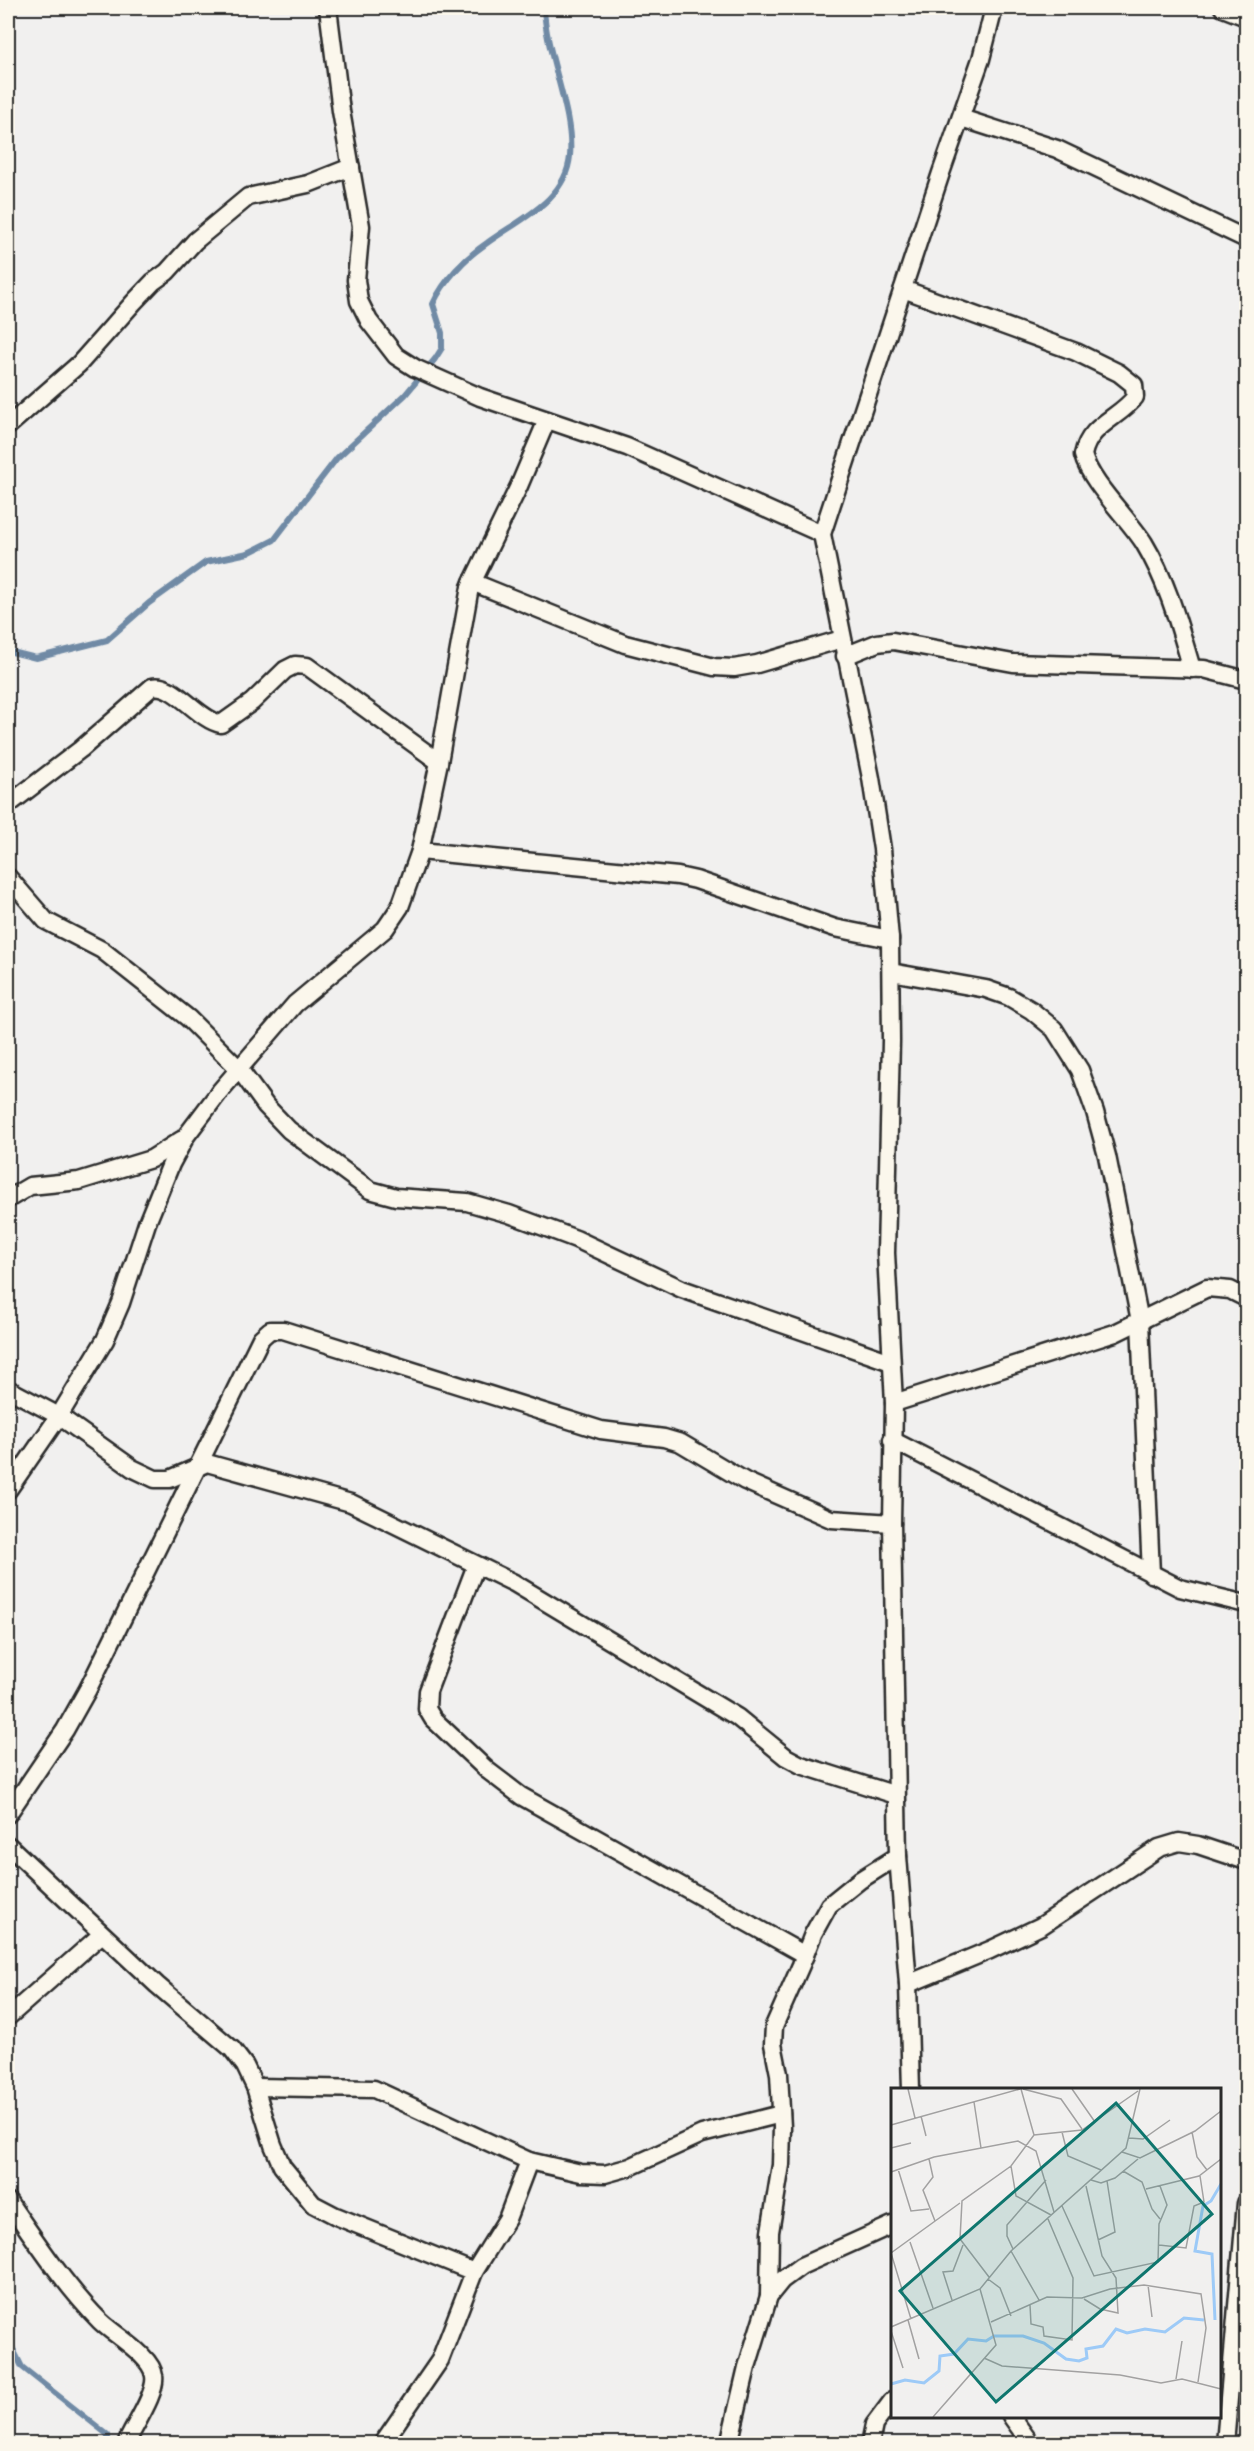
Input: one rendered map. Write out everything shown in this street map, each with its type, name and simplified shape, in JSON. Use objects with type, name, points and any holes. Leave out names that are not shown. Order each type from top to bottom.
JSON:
[{"type":"street","points":[[328,8],[361,226],[357,280],[359,301],[369,321],[396,356],[415,368],[480,397],[627,447],[822,534]]},
{"type":"street","points":[[910,2088],[908,1984],[897,1856],[892,1523],[894,1403],[886,1253],[890,939],[882,849],[871,778],[822,534],[981,59],[994,8]]},
{"type":"street","points":[[1223,8],[1246,17]]},
{"type":"street","points":[[961,118],[1057,149],[1246,239]]},
{"type":"street","points":[[8,426],[79,364],[153,282],[167,272],[195,241],[248,197],[308,184],[351,167]]},
{"type":"street","points":[[903,290],[1076,352],[1119,373],[1134,386],[1135,397],[1103,423],[1088,441],[1083,455],[1090,471],[1143,542],[1157,567],[1169,591],[1192,669]]},
{"type":"street","points":[[8,1490],[59,1416],[105,1340],[121,1304],[151,1213],[171,1164],[186,1136],[295,1004],[369,944],[393,920],[400,907],[420,851],[472,582],[519,486],[547,420]]},
{"type":"street","points":[[472,582],[625,644],[714,667],[734,668],[757,664],[842,639]]},
{"type":"street","points":[[845,656],[877,643],[893,641],[1013,663],[1204,669],[1246,680]]},
{"type":"street","points":[[8,805],[81,749],[152,687],[158,685],[173,692],[211,722],[221,724],[252,702],[285,670],[295,665],[307,666],[337,686],[439,762]]},
{"type":"street","points":[[420,851],[678,876],[696,880],[835,928],[890,939]]},
{"type":"street","points":[[8,877],[46,921],[102,950],[188,1018],[239,1069],[266,1106],[289,1130],[370,1190],[396,1197],[467,1202],[509,1214],[576,1239],[682,1289],[891,1362]]},
{"type":"street","points":[[891,972],[986,989],[1009,997],[1047,1023],[1066,1046],[1080,1070],[1107,1156],[1140,1322],[1151,1574]]},
{"type":"street","points":[[8,1199],[30,1186],[79,1181],[159,1156],[186,1136]]},
{"type":"street","points":[[894,1403],[1115,1333],[1207,1288],[1230,1290],[1246,1299]]},
{"type":"street","points":[[8,1814],[65,1730],[88,1689],[261,1338],[270,1330],[276,1329],[601,1430],[618,1434],[664,1438],[681,1443],[745,1480],[831,1519],[892,1523]]},
{"type":"street","points":[[8,1389],[59,1416],[132,1468],[148,1476],[162,1480],[170,1479],[197,1466],[207,1463],[217,1464],[351,1503],[514,1583],[737,1717],[786,1757],[801,1765],[896,1795]]},
{"type":"street","points":[[892,1440],[1180,1588],[1246,1604]]},
{"type":"street","points":[[476,1565],[428,1691],[427,1709],[433,1719],[487,1770],[521,1796],[805,1955]]},
{"type":"street","points":[[908,1984],[980,1955],[1041,1926],[1159,1848],[1179,1842],[1198,1845],[1246,1861]]},
{"type":"street","points":[[8,1845],[157,1985],[232,2049],[245,2066],[255,2087],[282,2166],[313,2204],[336,2216],[474,2272]]},
{"type":"street","points":[[729,2444],[747,2367],[769,2296],[770,2232],[781,2165],[779,2074],[773,2044],[774,2026],[813,1934],[829,1905],[860,1880],[897,1856]]},
{"type":"street","points":[[8,2017],[102,1934]]},
{"type":"street","points":[[255,2087],[374,2089],[529,2161],[580,2173],[605,2174],[630,2168],[702,2134],[781,2114]]},
{"type":"street","points":[[382,2444],[440,2360],[474,2272],[507,2219],[529,2161]]},
{"type":"street","points":[[8,2201],[50,2260],[100,2321],[145,2359],[154,2373],[155,2383],[126,2444]]},
{"type":"street","points":[[1225,2444],[1246,2203]]},
{"type":"street","points":[[769,2296],[782,2280],[801,2266],[891,2225]]},
{"type":"street","points":[[870,2444],[874,2424],[891,2402]]},
{"type":"street","points":[[1012,2418],[1031,2444]]},
{"type":"waterway","points":[[8,651],[36,658],[107,640],[149,603],[206,562],[248,553],[274,540],[337,458],[405,395],[442,348],[442,333],[433,304],[443,286],[471,255],[539,208],[560,185],[567,172],[570,156],[568,121],[549,45],[544,8]]},
{"type":"waterway","points":[[8,2339],[22,2367],[108,2435],[108,2444]]}]
